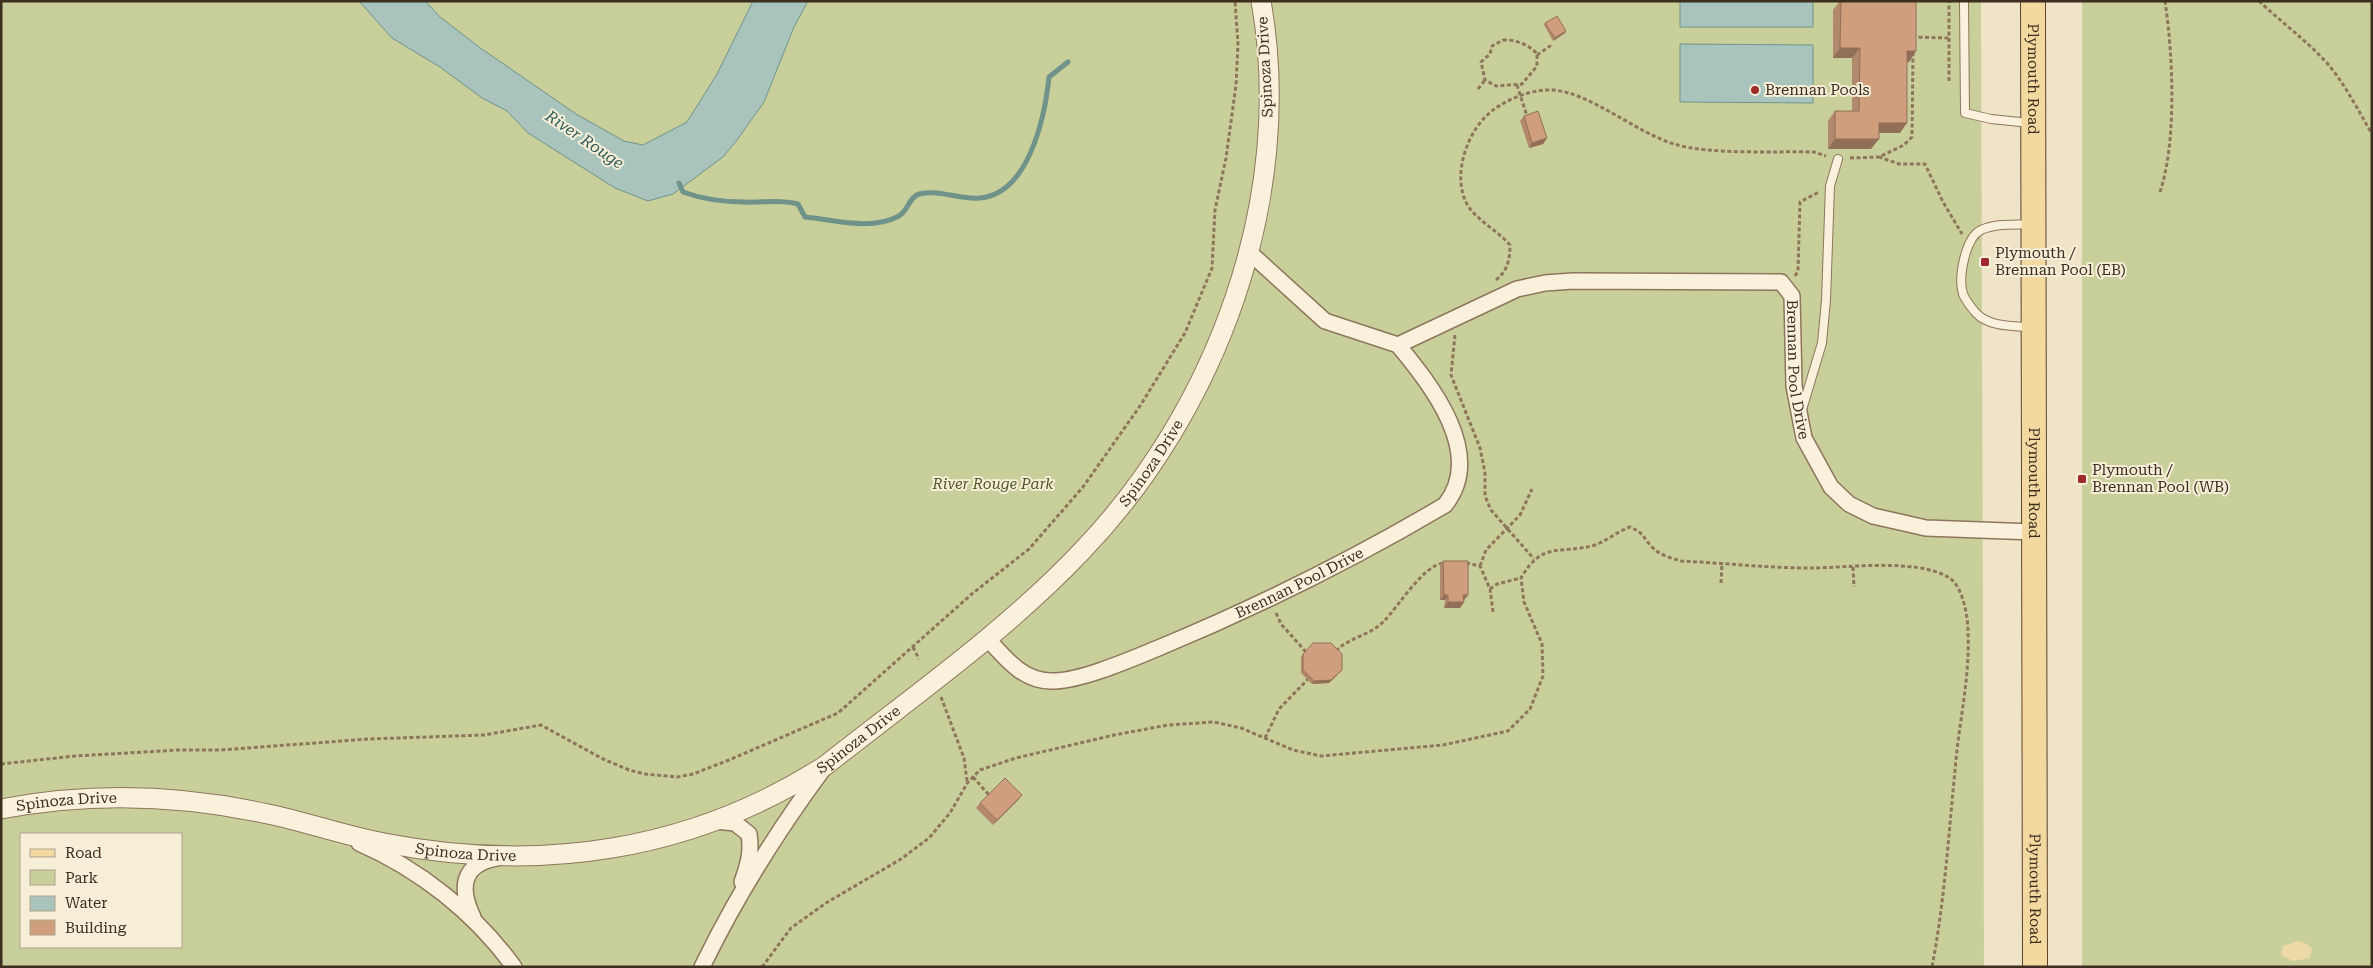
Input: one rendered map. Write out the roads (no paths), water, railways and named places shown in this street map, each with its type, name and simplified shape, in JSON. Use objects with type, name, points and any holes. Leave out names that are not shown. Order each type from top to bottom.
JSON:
[{"type":"main road","name":"Plymouth Road","points":[[2032,1],[2035,967]]},
{"type":"street","name":"Spinoza Drive","points":[[1,809],[94,798],[165,799],[236,807],[270,814],[339,834],[425,850],[506,857],[561,856],[647,843],[716,821],[776,794],[826,765],[987,638],[1081,552],[1111,519],[1165,444],[1210,363],[1232,310],[1249,252],[1262,190],[1268,122],[1268,64],[1261,1]]},
{"type":"street","points":[[1249,252],[1325,321],[1398,345]]},
{"type":"street","name":"Brennan Pool Drive","points":[[987,638],[1022,674],[1055,681],[1102,670],[1197,632],[1323,573],[1444,505],[1454,494],[1460,476],[1457,438],[1431,385],[1398,345],[1517,289],[1545,283],[1572,281],[1781,282],[1792,296],[1794,386],[1804,438],[1831,487],[1849,504],[1873,516],[1926,528],[2034,532]]},
{"type":"street","points":[[726,917],[792,811],[826,765]]},
{"type":"street","points":[[702,967],[726,917],[750,859],[751,845],[749,834],[744,828],[735,823],[716,821]]},
{"type":"street","points":[[339,834],[380,853],[420,876],[479,926],[514,967]]},
{"type":"street","points":[[479,926],[465,898],[469,874],[472,868],[482,861],[506,857]]},
{"type":"lane","points":[[1964,1],[1965,113],[1991,119],[2033,124]]},
{"type":"lane","points":[[1800,417],[1813,379],[1822,342],[1826,300],[1830,186],[1838,159]]},
{"type":"lane","points":[[2033,224],[1997,226],[1980,230],[1968,245],[1962,265],[1963,294],[1977,314],[1997,325],[2033,327]]},
{"type":"water","name":"River Rouge","points":[[359,1],[425,1],[440,17],[479,47],[576,114],[624,141],[643,145],[687,122],[717,74],[753,1],[808,1],[794,27],[764,102],[737,140],[723,157],[673,194],[648,201],[615,188],[528,133],[507,111],[482,98],[440,67],[392,38]]},
{"type":"water","points":[[1680,1],[1813,1],[1813,27],[1680,27]]},
{"type":"water","points":[[1680,44],[1813,45],[1813,103],[1680,102]]},
{"type":"waterway","points":[[679,183],[683,192],[705,198],[720,201],[778,201],[798,204],[805,217],[865,224],[877,223],[899,216],[905,211],[913,198],[919,194],[935,193],[965,198],[980,198],[997,193],[1011,183],[1022,168],[1031,151],[1038,131],[1049,77],[1068,62]]},
{"type":"place","name":"Brennan Pools","points":[[1755,90]]},
{"type":"place","name":"Plymouth / Brennan Pool (EB)","points":[[1985,262]]},
{"type":"place","name":"Plymouth / Brennan Pool (WB)","points":[[2082,479]]},
{"type":"park label","name":"River Rouge Park","points":[[993,484]]}]
